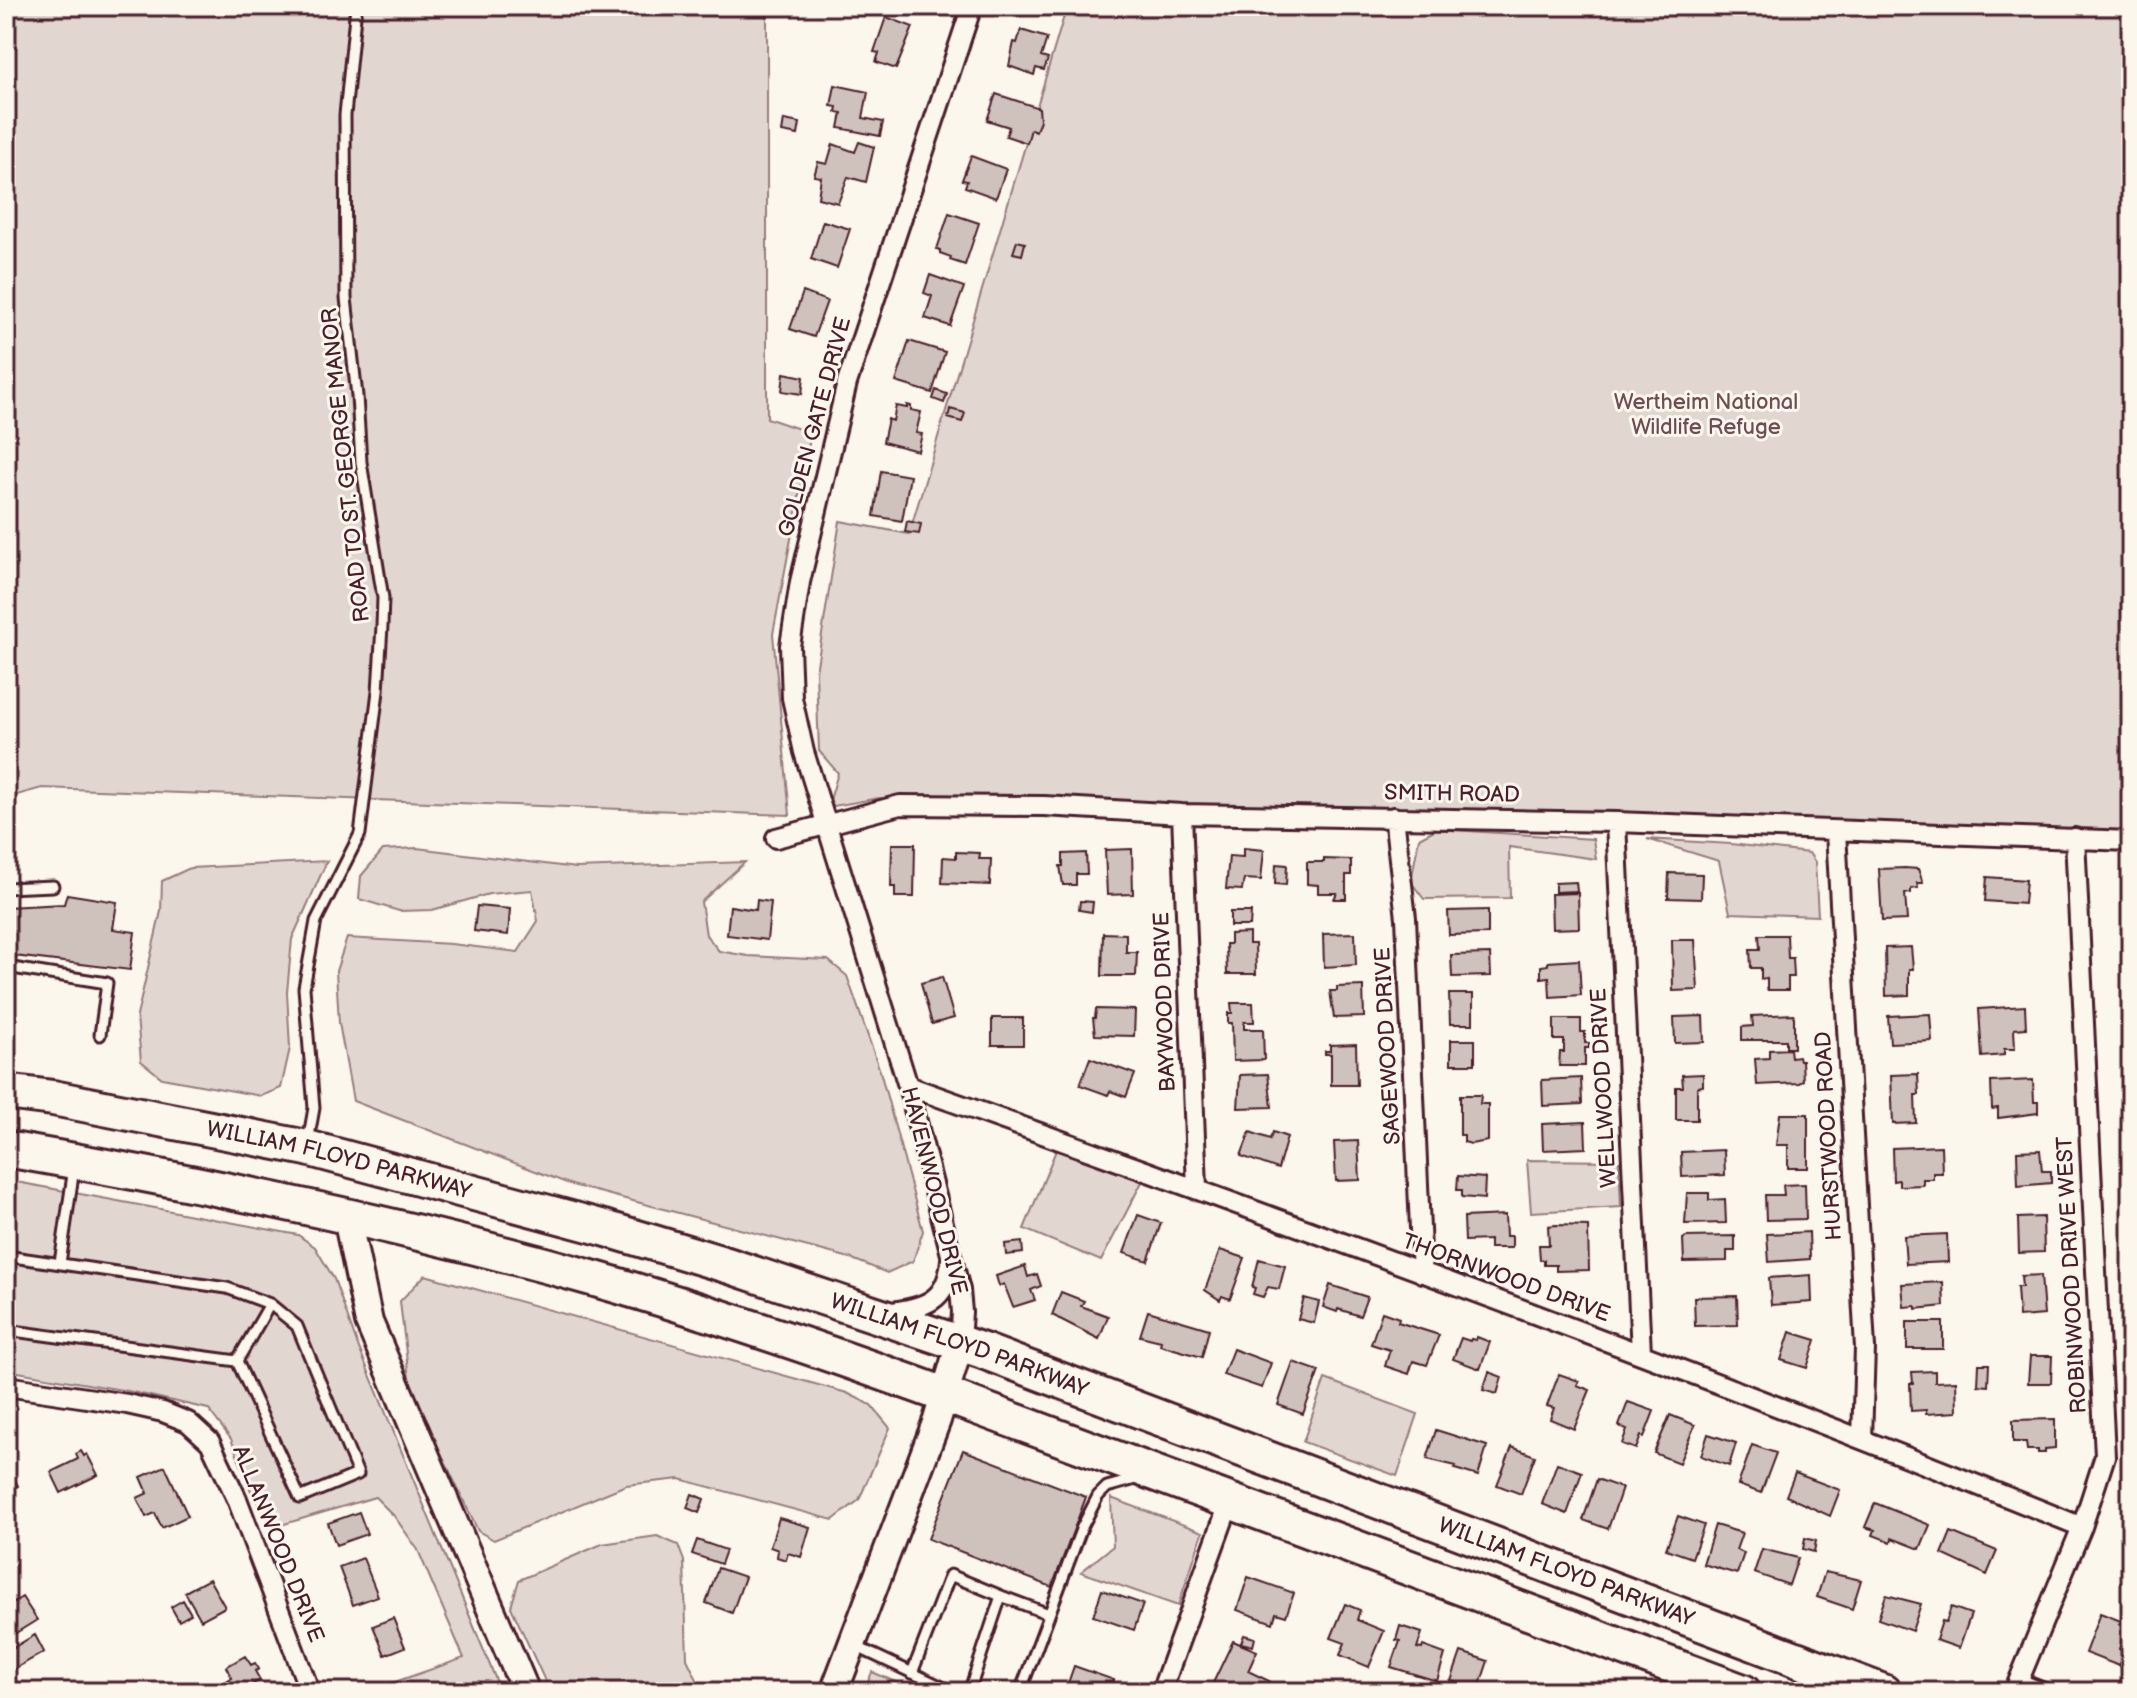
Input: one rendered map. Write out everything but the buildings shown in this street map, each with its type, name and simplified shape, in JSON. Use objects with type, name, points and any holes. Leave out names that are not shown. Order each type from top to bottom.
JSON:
[{"type":"highway","name":"WILLIAM FLOYD PARKWAY","points":[[6,1092],[53,1098],[307,1148],[604,1228],[869,1312],[960,1343],[1883,1692]]},
{"type":"highway","points":[[6,1149],[201,1184],[347,1218],[593,1279],[819,1349],[1743,1692]]},
{"type":"street","name":"GOLDEN GATE DRIVE","points":[[826,823],[804,752],[792,698],[790,646],[800,582],[847,383],[972,6]]},
{"type":"street","name":"SMITH ROAD","points":[[776,838],[900,805],[1044,806],[1182,814],[1616,822],[2131,841]]},
{"type":"street","name":"BAYWOOD DRIVE","points":[[1182,814],[1197,1188]]},
{"type":"street","name":"SAGEWOOD DRIVE","points":[[1394,817],[1406,918],[1422,1273]]},
{"type":"street","name":"WELLWOOD DRIVE","points":[[1616,822],[1641,1353]]},
{"type":"street","name":"HAVENWOOD DRIVE","points":[[826,823],[908,1086],[960,1290],[962,1312],[960,1343],[945,1395],[834,1692]]},
{"type":"street","name":"HURSTWOOD ROAD","points":[[1836,832],[1865,1348],[1862,1438]]},
{"type":"street","name":"ROBINWOOD DRIVE WEST","points":[[2016,1688],[2082,1527],[2105,1456],[2075,838]]},
{"type":"street","name":"THORNWOOD DRIVE","points":[[908,1086],[1197,1188],[1641,1353],[2082,1527]]},
{"type":"street","points":[[347,1218],[369,1322],[526,1692]]},
{"type":"street","points":[[869,1312],[885,1313],[928,1304],[944,1288],[951,1253]]},
{"type":"street","name":"ALLANWOOD DRIVE","points":[[6,1386],[163,1412],[188,1422],[210,1442],[237,1499],[310,1692]]},
{"type":"street","points":[[1161,1692],[1230,1501]]},
{"type":"street","points":[[2016,1688],[2041,1692]]},
{"type":"lane","name":"ROAD TO ST. GEORGE MANOR","points":[[307,1148],[314,1108],[304,988],[316,921],[360,834],[378,691],[382,626],[383,598],[361,462],[346,298],[345,115],[356,6]]},
{"type":"lane","points":[[6,888],[53,886]]},
{"type":"lane","points":[[6,967],[107,983],[100,1035]]},
{"type":"lane","points":[[60,1263],[75,1161]]},
{"type":"lane","points":[[6,1256],[227,1288],[270,1304],[297,1326],[358,1474],[300,1498],[237,1361]]},
{"type":"lane","points":[[237,1361],[270,1304]]},
{"type":"lane","points":[[6,1330],[237,1361]]},
{"type":"lane","points":[[1020,1692],[1082,1527],[1098,1496],[1107,1487],[1155,1473]]},
{"type":"lane","points":[[912,1673],[950,1575],[1049,1614]]},
{"type":"lane","points":[[969,1692],[1001,1596]]},
{"type":"lane","points":[[852,1645],[953,1692]]},
{"type":"green space","points":[[6,6],[767,6],[767,418],[811,433],[773,634],[790,815],[42,788],[6,798]]},
{"type":"green space","name":"Wertheim National Wildlife Refuge","points":[[1067,6],[2131,6],[2131,838],[1313,808],[879,798],[828,807],[838,773],[819,751],[816,672],[840,521],[909,534]]},
{"type":"green space","points":[[1436,829],[1593,839],[1596,859],[1509,847],[1510,898],[1424,899],[1411,882],[1419,838]]},
{"type":"green space","points":[[1647,839],[1809,853],[1815,862],[1818,916],[1730,913],[1719,861]]},
{"type":"green space","points":[[417,848],[576,868],[745,862],[701,902],[706,935],[719,951],[748,956],[828,960],[847,976],[880,1071],[923,1231],[913,1261],[887,1273],[850,1258],[572,1185],[353,1101],[339,1023],[336,971],[347,938],[451,944],[518,952],[538,921],[532,890],[489,894],[432,910],[399,911],[359,899],[361,876],[383,850]]},
{"type":"green space","points":[[327,861],[292,939],[287,992],[290,1048],[281,1088],[261,1096],[162,1078],[141,1061],[137,1016],[161,911],[162,881],[190,868]]},
{"type":"green space","points":[[1056,1150],[1143,1180],[1101,1261],[1024,1229]]},
{"type":"green space","points":[[1527,1160],[1619,1161],[1621,1207],[1531,1212]]},
{"type":"green space","points":[[6,1180],[298,1235],[315,1247],[334,1279],[356,1341],[501,1692],[366,1692],[464,1658],[418,1550],[394,1516],[375,1497],[272,1525],[251,1491],[231,1439],[208,1409],[128,1391],[6,1370]]},
{"type":"green space","points":[[425,1275],[847,1393],[871,1405],[890,1428],[859,1500],[833,1520],[680,1479],[626,1485],[494,1540],[478,1531],[410,1388],[400,1301]]},
{"type":"green space","points":[[1325,1379],[1418,1414],[1397,1476],[1303,1442]]},
{"type":"green space","points":[[1111,1498],[1203,1532],[1178,1606],[1081,1572],[1113,1546]]},
{"type":"green space","points":[[657,1536],[678,1545],[684,1561],[687,1659],[703,1692],[550,1692],[511,1607],[519,1580],[602,1544]]},
{"type":"green space","points":[[872,1672],[919,1692],[864,1692]]}]
